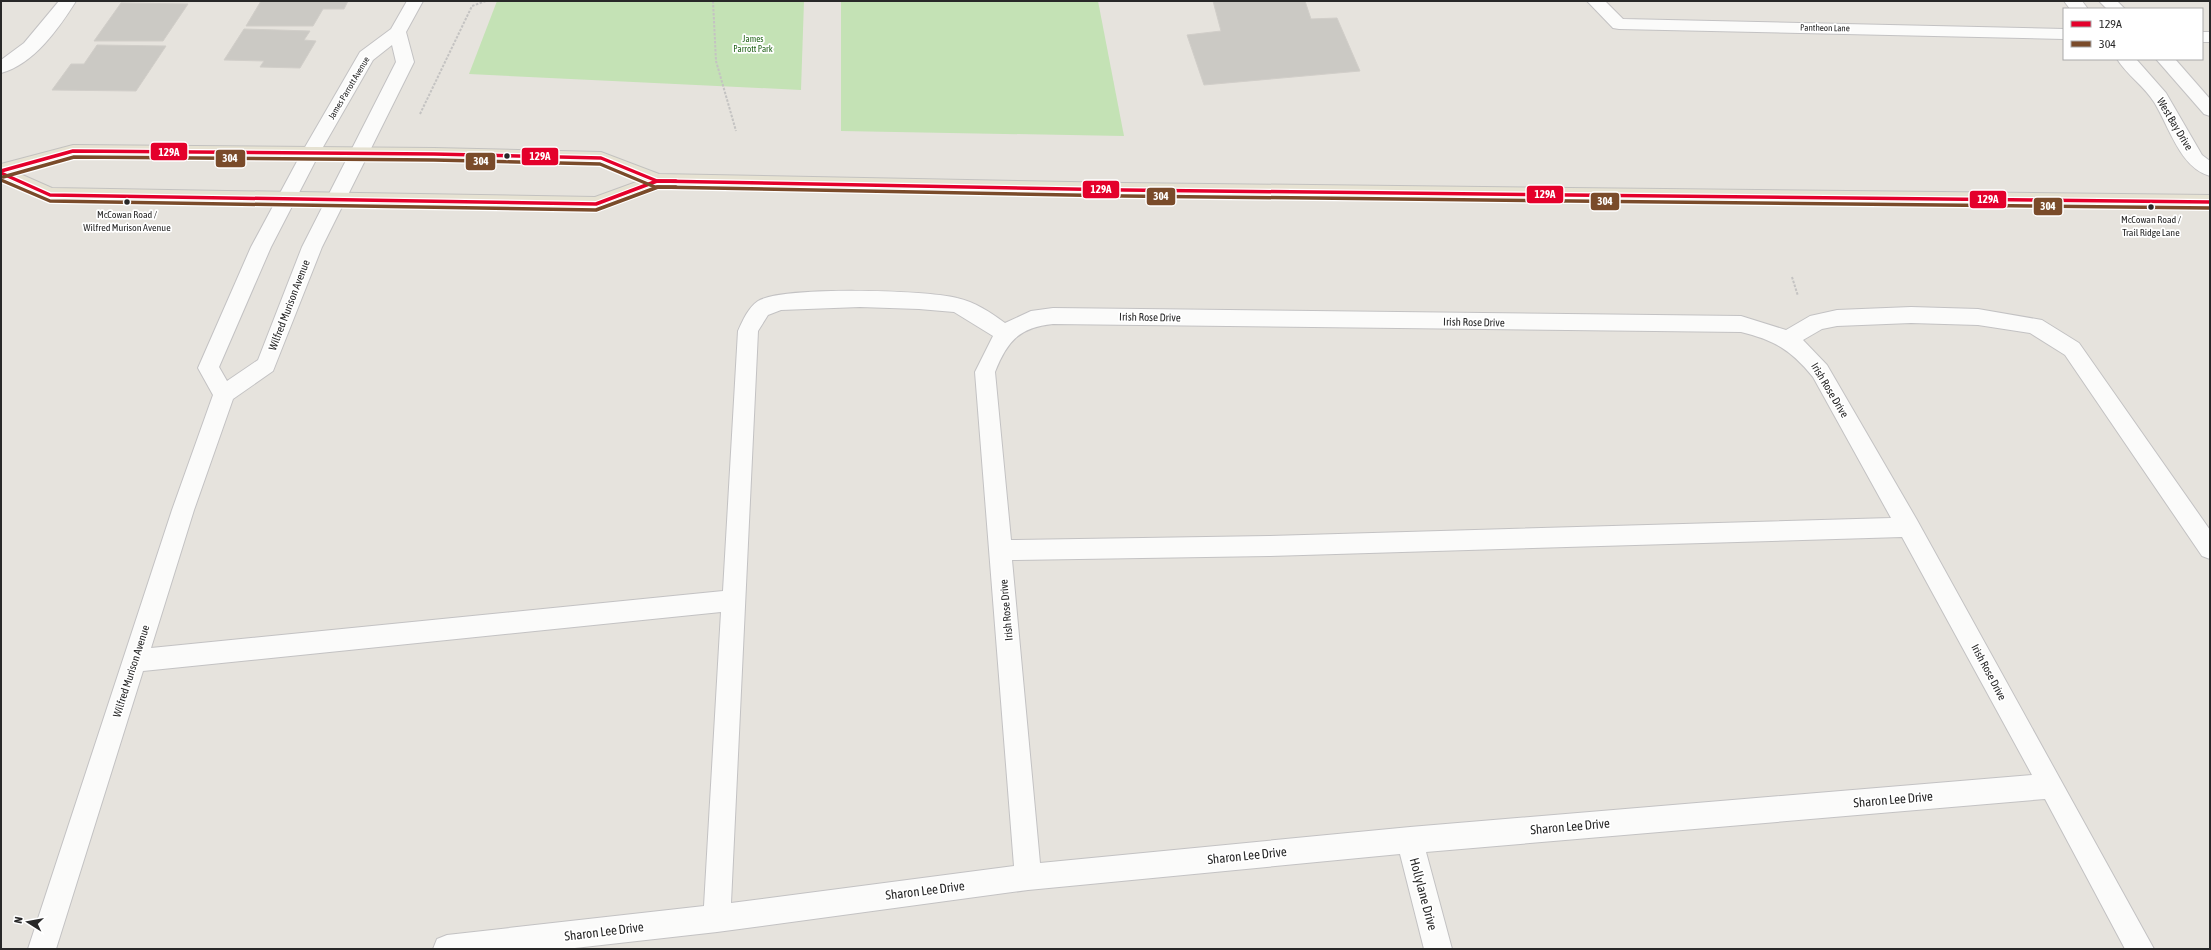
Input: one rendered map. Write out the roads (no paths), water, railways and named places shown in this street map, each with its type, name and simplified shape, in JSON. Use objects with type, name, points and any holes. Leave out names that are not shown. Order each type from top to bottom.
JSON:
[{"type":"main road","points":[[1,172],[73,150],[600,158],[657,180],[1124,190],[2210,202]]},
{"type":"main road","points":[[1,172],[50,195],[596,204],[657,180]]},
{"type":"street","points":[[1,67],[14,61],[31,48],[68,1]]},
{"type":"street","name":"James Parrott Avenue","points":[[287,199],[310,154],[366,56],[398,32],[415,1]]},
{"type":"street","name":"Pantheon Lane","points":[[1595,1],[1619,24],[2063,34]]},
{"type":"street","points":[[2107,1],[2115,8]]},
{"type":"street","points":[[358,154],[405,62],[398,32]]},
{"type":"street","name":"West Bay Drive","points":[[2127,60],[2160,97],[2196,159],[2210,170]]},
{"type":"street","points":[[2165,60],[2210,110]]},
{"type":"street","name":"Wilfred Murison Avenue","points":[[42,949],[134,662],[224,394],[266,365],[312,247],[358,154]]},
{"type":"street","points":[[224,394],[208,368],[262,247],[287,199]]},
{"type":"street","points":[[717,918],[748,330],[754,316],[768,304],[795,300],[932,302],[956,305],[976,313],[1006,334]]},
{"type":"street","points":[[1788,339],[1817,322],[1837,318],[1911,315],[1978,317],[2035,326],[2072,349],[2210,549]]},
{"type":"street","name":"Irish Rose Drive","points":[[1028,877],[985,372],[992,352],[1006,334],[1027,320],[1053,316],[1741,324],[1769,330],[1788,339],[1804,350],[1820,371],[1909,527],[2140,949]]},
{"type":"street","points":[[1001,550],[1293,545],[1909,527]]},
{"type":"street","points":[[134,662],[734,600]]},
{"type":"street","name":"Sharon Lee Drive","points":[[447,949],[717,918],[1028,877],[1410,840],[2050,786]]},
{"type":"street","name":"Hollylane Drive","points":[[1410,840],[1438,949]]},
{"type":"place","name":"McCowan Road / Wilfred Murison Avenue","points":[[127,202]]},
{"type":"place","name":"McCowan Road / Trail Ridge Lane","points":[[2151,207]]},
{"type":"park label","name":"James Parrott Park","points":[[753,44]]}]
